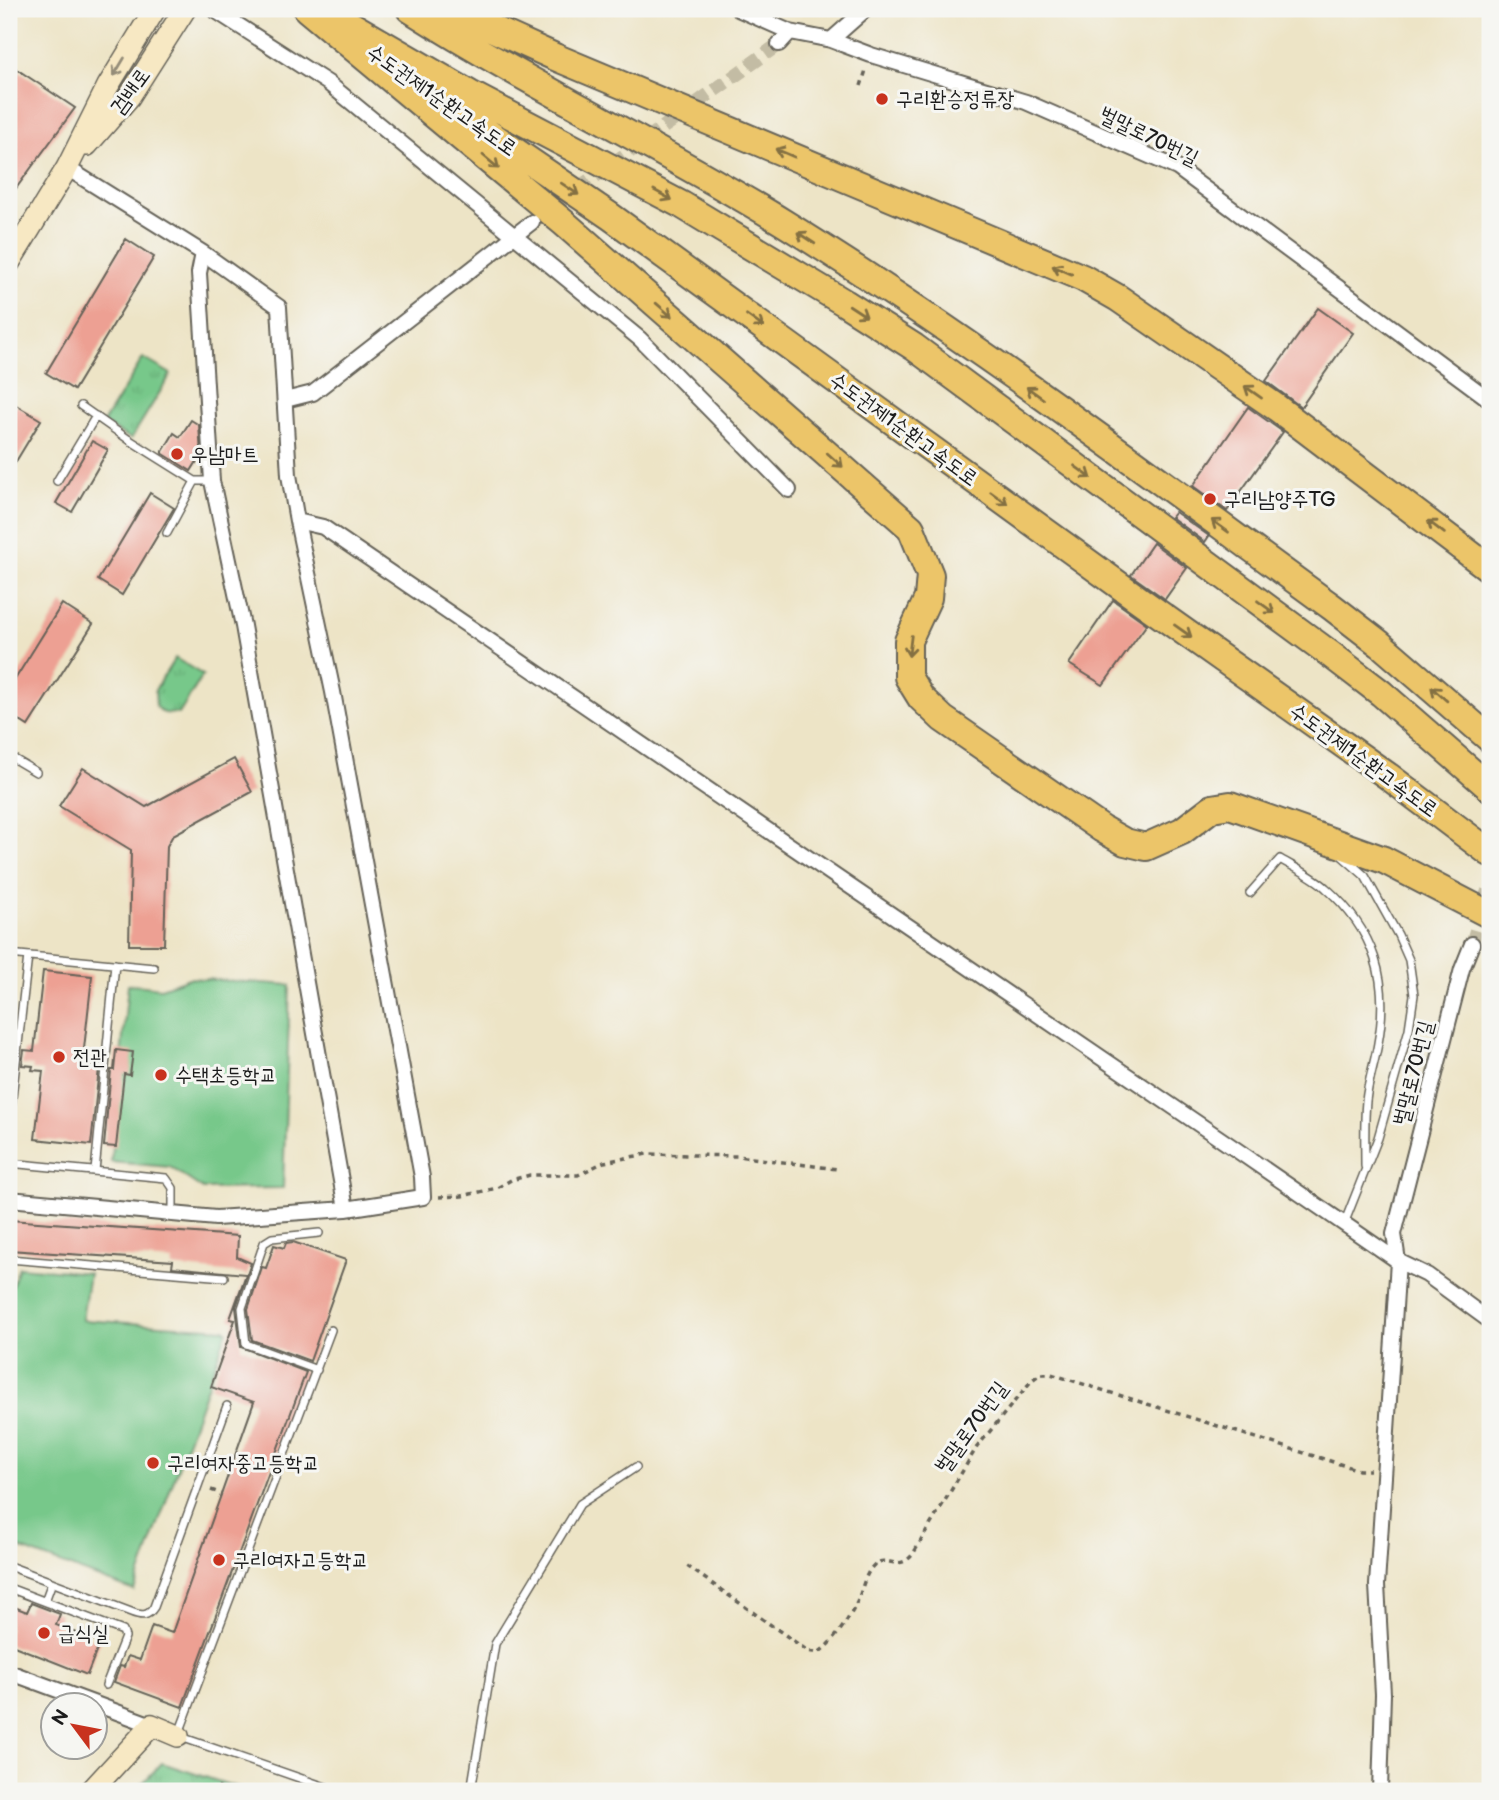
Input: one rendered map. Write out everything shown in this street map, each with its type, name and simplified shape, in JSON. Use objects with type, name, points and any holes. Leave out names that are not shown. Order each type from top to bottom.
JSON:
[{"type":"highway","points":[[307,9],[564,223],[911,528],[930,575],[928,598],[908,641],[908,677],[921,698],[943,719],[1102,830],[1125,842],[1146,847],[1182,831],[1212,808],[1230,805],[1384,860],[1490,915]]},
{"type":"highway","name":"수도권제1순환고속도로","points":[[314,9],[478,127],[610,216],[1141,601],[1388,776],[1490,853]]},
{"type":"highway","name":"수도권제1순환고속도로","points":[[324,9],[470,94],[682,205],[776,260],[914,347],[1381,693],[1490,788]]},
{"type":"highway","points":[[410,9],[471,47],[691,168],[785,224],[982,356],[1332,607],[1490,739]]},
{"type":"highway","points":[[449,9],[555,57],[1083,278],[1118,298],[1276,408],[1490,569]]},
{"type":"street","name":"검배로","points":[[9,262],[67,168],[108,86],[155,9]]},
{"type":"street","name":"검배로","points":[[67,168],[129,97],[185,9]]},
{"type":"street","points":[[214,9],[328,83],[640,339],[789,490]]},
{"type":"street","name":"벌말로70번길","points":[[738,9],[789,32],[831,40],[871,55],[1026,102],[1177,168],[1490,400]]},
{"type":"street","points":[[831,40],[866,9]]},
{"type":"street","points":[[779,44],[789,32]]},
{"type":"street","points":[[9,1199],[216,1218],[346,1209],[423,1197],[422,1177],[333,691],[289,475],[279,307],[203,253],[67,168]]},
{"type":"street","points":[[285,400],[313,393],[532,222]]},
{"type":"street","points":[[203,253],[199,273],[212,481],[243,626],[346,1209]]},
{"type":"street","points":[[297,520],[323,527],[1398,1261],[1427,1275],[1490,1321]]},
{"type":"street","name":"벌말로70번길","points":[[1380,1791],[1383,1694],[1377,1585],[1398,1261],[1394,1234],[1462,969],[1472,944]]},
{"type":"street","points":[[9,1672],[178,1736]]},
{"type":"street","points":[[91,1791],[152,1726]]},
{"type":"lane","points":[[81,406],[195,481],[212,481]]},
{"type":"lane","points":[[57,481],[96,416]]},
{"type":"lane","points":[[167,533],[195,481]]},
{"type":"lane","points":[[9,756],[36,772]]},
{"type":"lane","points":[[1321,837],[1365,876],[1409,960],[1414,995],[1409,1029],[1378,1138],[1344,1224]]},
{"type":"lane","points":[[1250,893],[1280,859],[1325,887],[1350,912],[1367,938],[1378,968],[1384,1001],[1379,1041],[1366,1099],[1365,1170]]},
{"type":"lane","points":[[9,954],[154,968]]},
{"type":"lane","points":[[9,1124],[28,956]]},
{"type":"lane","points":[[95,1171],[115,964]]},
{"type":"lane","points":[[9,1163],[166,1178],[173,1188],[173,1214]]},
{"type":"lane","points":[[317,1370],[246,1344],[241,1314],[243,1301],[264,1243],[272,1238],[319,1233]]},
{"type":"lane","points":[[9,1259],[224,1278]]},
{"type":"lane","points":[[331,1330],[178,1736],[337,1791]]},
{"type":"lane","points":[[9,1566],[144,1616],[152,1610],[227,1406]]},
{"type":"lane","points":[[471,1791],[495,1644],[580,1504],[636,1467]]},
{"type":"lane","points":[[45,1601],[52,1582]]},
{"type":"lane","points":[[9,1588],[125,1634],[106,1685]]},
{"type":"path","points":[[423,1197],[474,1193],[497,1188],[511,1180],[530,1175],[578,1175],[604,1162],[647,1154],[737,1156],[837,1169]]},
{"type":"path","name":"벌말로70번길","points":[[687,1566],[808,1651],[818,1653],[827,1647],[854,1608],[875,1564],[904,1563],[913,1554],[977,1447],[1032,1380],[1040,1374],[1051,1374],[1359,1471],[1386,1466]]},
{"type":"path","points":[[218,1791],[221,1783]]},
{"type":"green space","points":[[143,358],[171,374],[131,439],[103,423]]},
{"type":"green space","points":[[175,658],[203,675],[179,714],[164,713],[156,707],[155,690]]},
{"type":"green space","points":[[189,978],[290,985],[283,1188],[203,1189],[170,1167],[111,1162],[128,984],[161,988]]},
{"type":"green space","points":[[19,1267],[89,1273],[82,1320],[227,1331],[134,1591],[9,1544],[9,1295]]},
{"type":"green space","points":[[162,1763],[248,1791],[135,1791]]},
{"type":"building","points":[[9,64],[75,108],[9,198]]},
{"type":"building","points":[[126,239],[154,257],[74,390],[46,373]]},
{"type":"building","points":[[1318,308],[1353,333],[1301,407],[1266,381]]},
{"type":"building","points":[[16,405],[41,420],[9,473],[9,418]]},
{"type":"building","points":[[1248,407],[1283,432],[1227,511],[1193,486]]},
{"type":"building","points":[[191,420],[199,425],[201,455],[191,471],[162,453],[174,433],[180,437]]},
{"type":"building","points":[[92,441],[108,450],[72,512],[56,503]]},
{"type":"building","points":[[150,493],[174,508],[122,595],[98,580]]},
{"type":"building","points":[[1175,512],[1209,536],[1205,542],[1171,517]]},
{"type":"building","points":[[1153,543],[1187,568],[1165,599],[1131,575]]},
{"type":"building","points":[[1113,600],[1147,624],[1103,685],[1069,664]]},
{"type":"building","points":[[62,604],[93,624],[28,726],[9,714],[9,689]]},
{"type":"building","points":[[234,759],[252,792],[173,835],[167,846],[164,945],[129,945],[131,850],[59,806],[83,768],[146,807]]},
{"type":"building","name":"전관","points":[[43,971],[92,976],[82,1067],[99,1068],[91,1145],[35,1139],[43,1071],[22,1065],[24,1050],[34,1051]]},
{"type":"building","points":[[116,1050],[133,1052],[130,1075],[124,1074],[116,1147],[104,1146],[111,1070],[114,1070]]},
{"type":"building","name":"구리여자고등학교","points":[[9,1220],[238,1236],[237,1257],[251,1263],[236,1307],[241,1347],[306,1372],[182,1707],[114,1682],[120,1666],[124,1667],[128,1656],[140,1660],[152,1626],[172,1633],[254,1402],[211,1387],[235,1320],[230,1319],[246,1274],[172,1267],[173,1261],[9,1250]]},
{"type":"building","points":[[293,1242],[346,1260],[310,1361],[252,1340],[248,1309],[262,1267],[266,1268],[274,1245],[284,1248],[286,1243]]},
{"type":"building","name":"급식실","points":[[31,1603],[60,1614],[56,1625],[100,1642],[87,1675],[9,1644],[9,1605],[27,1612]]},
{"type":"tunnel","points":[[544,213],[779,44]]},
{"type":"tunnel","points":[[1472,944],[1490,884]]},
{"type":"place","name":"구리환승정류장","points":[[882,99]]},
{"type":"place","name":"우남마트","points":[[177,454]]},
{"type":"place","name":"구리남양주TG","points":[[1210,499]]},
{"type":"place","name":"전관","points":[[59,1057]]},
{"type":"place","name":"수택초등학교","points":[[161,1075]]},
{"type":"place","name":"구리여자중고등학교","points":[[153,1463]]},
{"type":"place","name":"구리여자고등학교","points":[[219,1560]]},
{"type":"place","name":"급식실","points":[[44,1633]]}]
